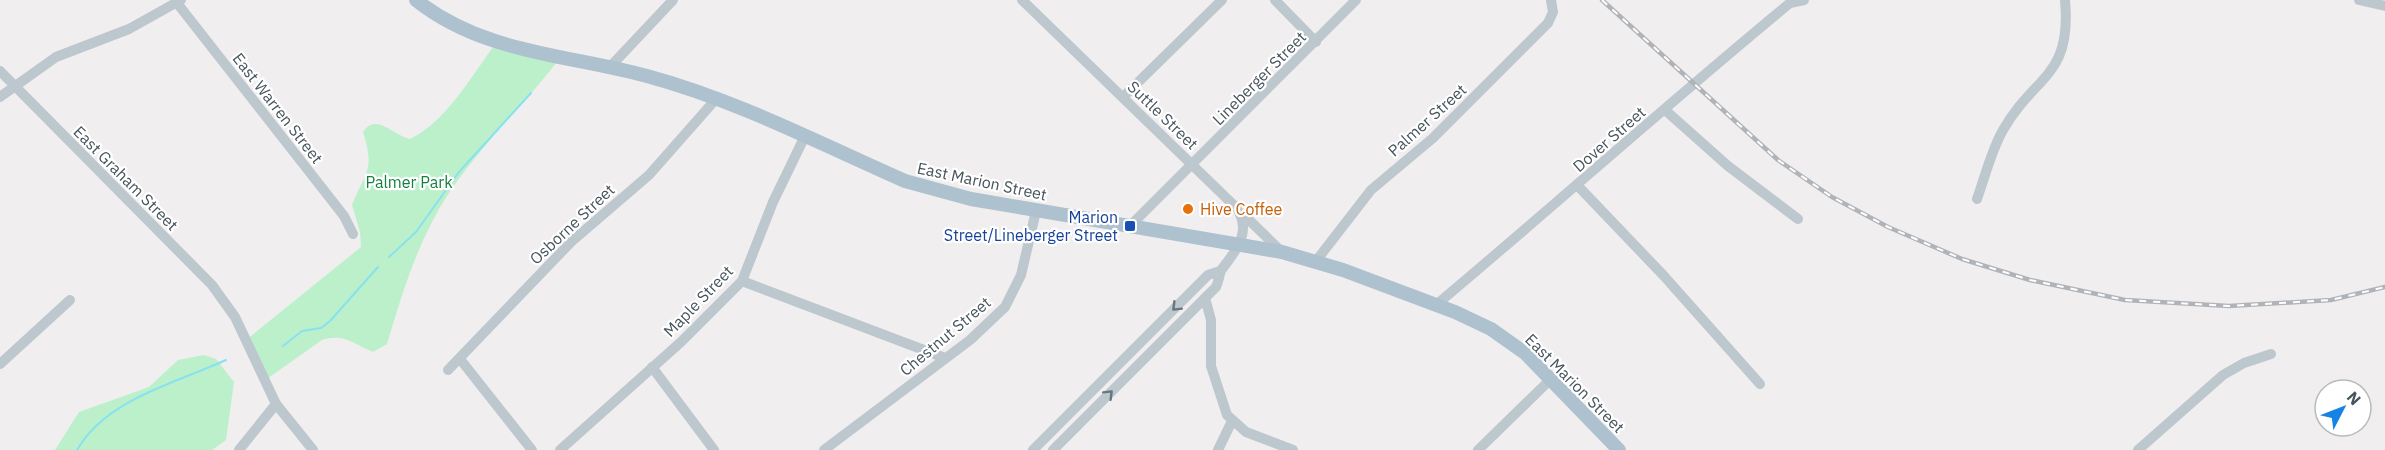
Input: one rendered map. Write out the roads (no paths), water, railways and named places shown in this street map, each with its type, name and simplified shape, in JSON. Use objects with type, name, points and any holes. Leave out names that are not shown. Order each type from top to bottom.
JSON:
[{"type":"main road","name":"East Marion Street","points":[[416,0],[434,14],[480,38],[541,54],[647,75],[716,99],[905,181],[971,199],[1282,252],[1316,261],[1436,305],[1474,320],[1506,338],[1552,378],[1619,450]]},
{"type":"street","points":[[609,68],[673,0]]},
{"type":"street","name":"Suttle Street","points":[[1022,0],[1282,252]]},
{"type":"street","points":[[1123,98],[1222,0]]},
{"type":"street","points":[[1275,0],[1316,42]]},
{"type":"street","name":"Lineberger Street","points":[[1130,226],[1356,0]]},
{"type":"street","name":"Palmer Street","points":[[1316,261],[1371,190],[1442,130],[1544,27],[1553,12],[1551,0]]},
{"type":"street","name":"Dover Street","points":[[1436,305],[1578,186],[1785,2],[1803,0]]},
{"type":"street","points":[[1977,199],[2002,130],[2046,78],[2061,55],[2067,28],[2065,0]]},
{"type":"street","points":[[2359,0],[2385,6]]},
{"type":"street","points":[[0,97],[56,57],[129,29],[179,1]]},
{"type":"street","name":"East Warren Street","points":[[179,1],[344,216],[353,234]]},
{"type":"street","name":"East Graham Street","points":[[0,71],[193,264],[229,307],[276,404]]},
{"type":"street","name":"Osborne Street","points":[[448,370],[571,242],[649,175],[716,99]]},
{"type":"street","points":[[1665,110],[1728,165],[1798,219]]},
{"type":"street","name":"Maple Street","points":[[560,450],[742,281],[761,231],[805,136]]},
{"type":"street","points":[[1578,186],[1664,276],[1760,384]]},
{"type":"street","points":[[1053,450],[1217,285],[1220,271],[1239,244],[1243,223],[1236,207]]},
{"type":"street","name":"Chestnut Street","points":[[824,450],[989,323],[1013,295],[1021,275],[1036,211]]},
{"type":"street","points":[[1033,450],[1209,274],[1220,271]]},
{"type":"street","points":[[742,281],[945,358]]},
{"type":"street","points":[[1205,298],[1211,320],[1211,366],[1221,403],[1232,421],[1246,432],[1293,450]]},
{"type":"street","points":[[0,364],[70,300]]},
{"type":"street","points":[[2138,450],[2223,375],[2244,363],[2271,354]]},
{"type":"street","points":[[460,359],[531,450]]},
{"type":"street","points":[[652,367],[714,450]]},
{"type":"street","points":[[1478,450],[1552,378]]},
{"type":"street","points":[[240,450],[276,404],[313,450]]},
{"type":"street","points":[[1078,404],[1088,415]]},
{"type":"street","points":[[1218,450],[1232,421]]},
{"type":"waterway","points":[[389,257],[416,232],[459,172],[531,93]]},
{"type":"waterway","points":[[283,346],[302,331],[321,328],[330,321],[378,267]]},
{"type":"waterway","points":[[77,450],[90,432],[124,405],[144,394],[226,360]]},
{"type":"railway","points":[[1602,0],[1778,160],[1832,197],[1888,227],[1962,259],[2030,280],[2125,300],[2229,306],[2331,300],[2385,287]]},
{"type":"place","name":"Hive Coffee","points":[[1188,209]]},
{"type":"place","name":"Marion Street/Lineberger Street","points":[[1130,226]]},
{"type":"park label","name":"Palmer Park","points":[[409,182]]}]
